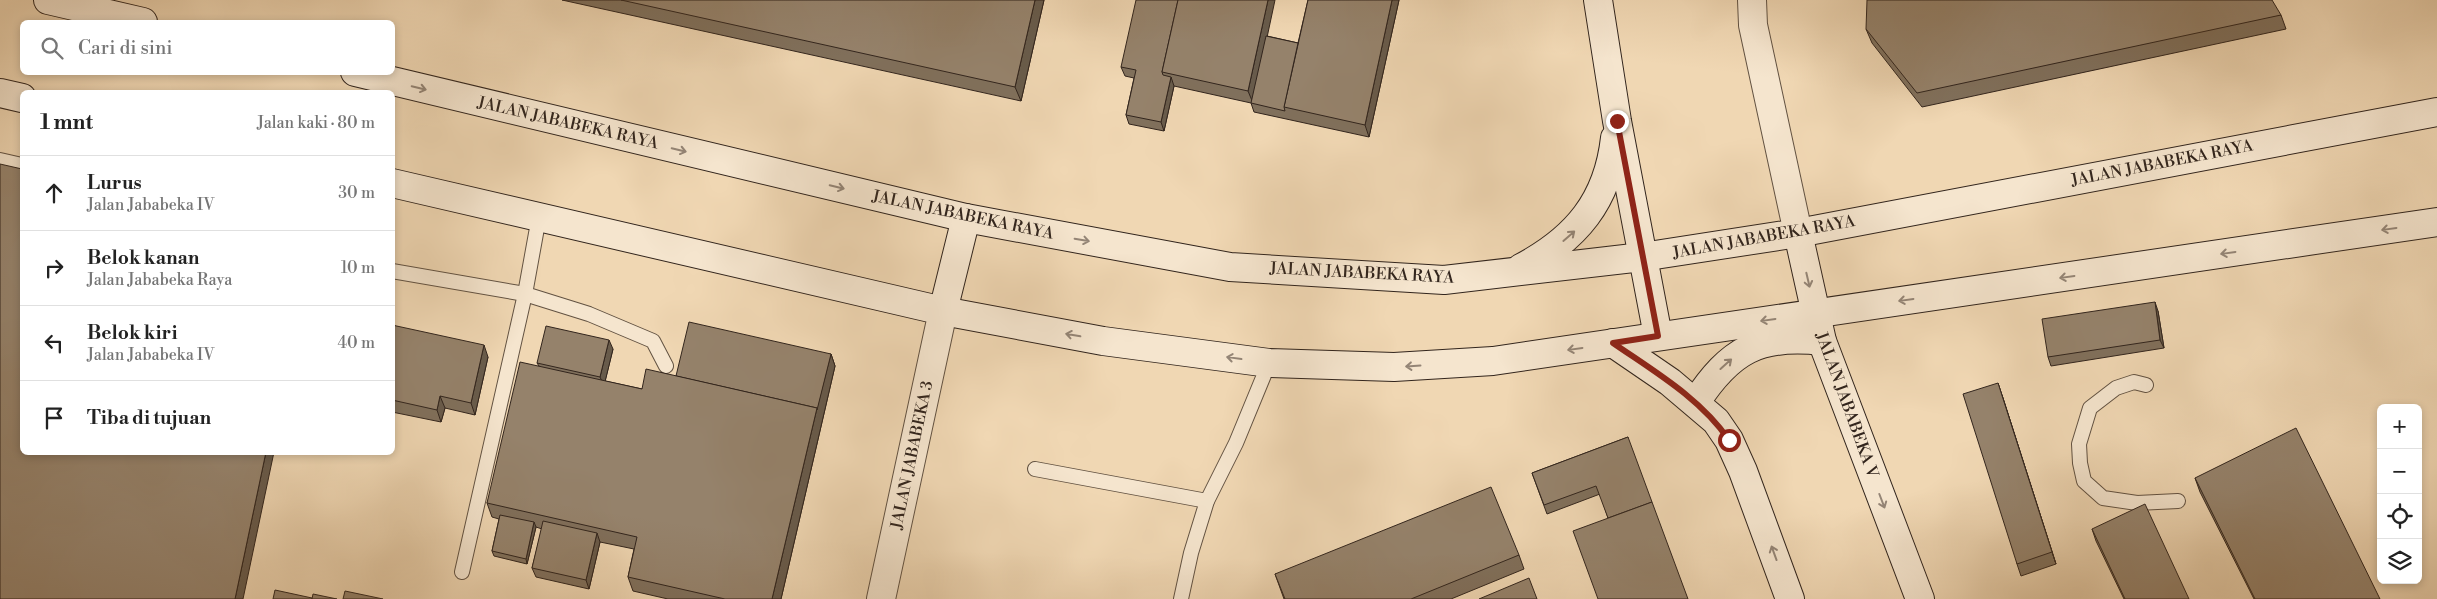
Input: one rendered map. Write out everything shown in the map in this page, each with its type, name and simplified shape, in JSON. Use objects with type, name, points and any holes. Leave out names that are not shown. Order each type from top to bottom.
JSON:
[{"type":"main road","points":[[48,0],[134,20]]},
{"type":"main road","points":[[1598,0],[1617,121],[1658,336]]},
{"type":"main road","name":"JALAN JABABEKA V","points":[[1752,0],[1753,25],[1822,340],[1920,599]]},
{"type":"main road","name":"JALAN JABABEKA RAYA","points":[[367,75],[966,218],[1230,267],[1444,280],[1642,257],[1798,233],[2437,112]]},
{"type":"main road","points":[[0,93],[20,98]]},
{"type":"main road","points":[[1514,272],[1548,254],[1577,228],[1594,204],[1613,160],[1617,121]]},
{"type":"main road","points":[[395,184],[943,311],[1103,341],[1269,363],[1394,367],[1493,361],[2437,222]]},
{"type":"main road","name":"JALAN JABABEKA 3","points":[[881,599],[943,311],[966,218]]},
{"type":"main road","points":[[1696,402],[1712,377],[1735,356],[1762,343],[1792,338],[1822,340]]},
{"type":"main road","points":[[1613,343],[1696,402],[1716,420],[1729,440],[1743,471],[1790,599]]},
{"type":"lane","points":[[0,160],[20,164]]},
{"type":"lane","points":[[462,572],[524,294],[539,217]]},
{"type":"lane","points":[[395,272],[524,294],[589,314],[653,341],[666,366]]},
{"type":"lane","points":[[1181,599],[1191,553],[1207,501],[1236,443],[1269,363]]},
{"type":"lane","points":[[2146,386],[2134,382],[2116,388],[2090,408],[2079,444],[2080,463],[2084,481],[2103,498],[2137,503],[2178,501]]},
{"type":"lane","points":[[1036,469],[1207,501]]},
{"type":"building","points":[[621,0],[1035,0],[1015,87]]},
{"type":"building","points":[[1136,0],[1178,0],[1162,72],[1163,75],[1171,77],[1161,122],[1126,115],[1136,70],[1121,67]]},
{"type":"building","points":[[1178,0],[1268,0],[1248,91],[1162,72]]},
{"type":"building","points":[[1308,0],[1392,0],[1365,125],[1284,107]]},
{"type":"building","points":[[1867,0],[2272,0],[2281,15],[1917,93],[1866,29]]},
{"type":"building","points":[[1266,36],[1298,43],[1284,107],[1285,111],[1251,103]]},
{"type":"building","points":[[0,164],[20,169],[20,455],[265,455],[235,599],[0,599]]},
{"type":"building","points":[[2155,302],[2160,340],[2048,357],[2042,319]]},
{"type":"building","points":[[689,322],[831,354],[817,410],[817,408],[676,376]]},
{"type":"building","points":[[395,326],[484,345],[471,403],[440,396],[437,410],[395,401]]},
{"type":"building","points":[[546,326],[609,340],[600,377],[537,363]]},
{"type":"building","points":[[520,362],[642,389],[646,369],[817,408],[772,599],[725,599],[628,577],[637,537],[487,503]]},
{"type":"building","points":[[1998,383],[2052,552],[2017,564],[1963,394]]},
{"type":"building","points":[[2296,428],[2380,599],[2255,599],[2195,478]]},
{"type":"building","points":[[1628,437],[1652,502],[1608,518],[1596,486],[1544,505],[1532,473]]},
{"type":"building","points":[[1491,487],[1519,555],[1411,599],[1285,599],[1275,574]]},
{"type":"building","points":[[1652,502],[1688,599],[1598,599],[1573,531]]},
{"type":"building","points":[[2145,504],[2189,599],[2125,599],[2092,529]]},
{"type":"building","points":[[500,515],[534,522],[526,559],[492,551]]},
{"type":"building","points":[[543,521],[597,533],[586,580],[532,568]]},
{"type":"building","points":[[1529,578],[1537,599],[1479,599]]},
{"type":"building","points":[[275,590],[312,598],[312,599],[273,599]]},
{"type":"building","points":[[345,591],[383,599],[343,599]]},
{"type":"building","points":[[313,594],[337,599],[312,599]]},
{"type":"route","points":[[1617,121],[1658,336],[1613,343],[1696,402],[1716,420],[1729,440]]}]
